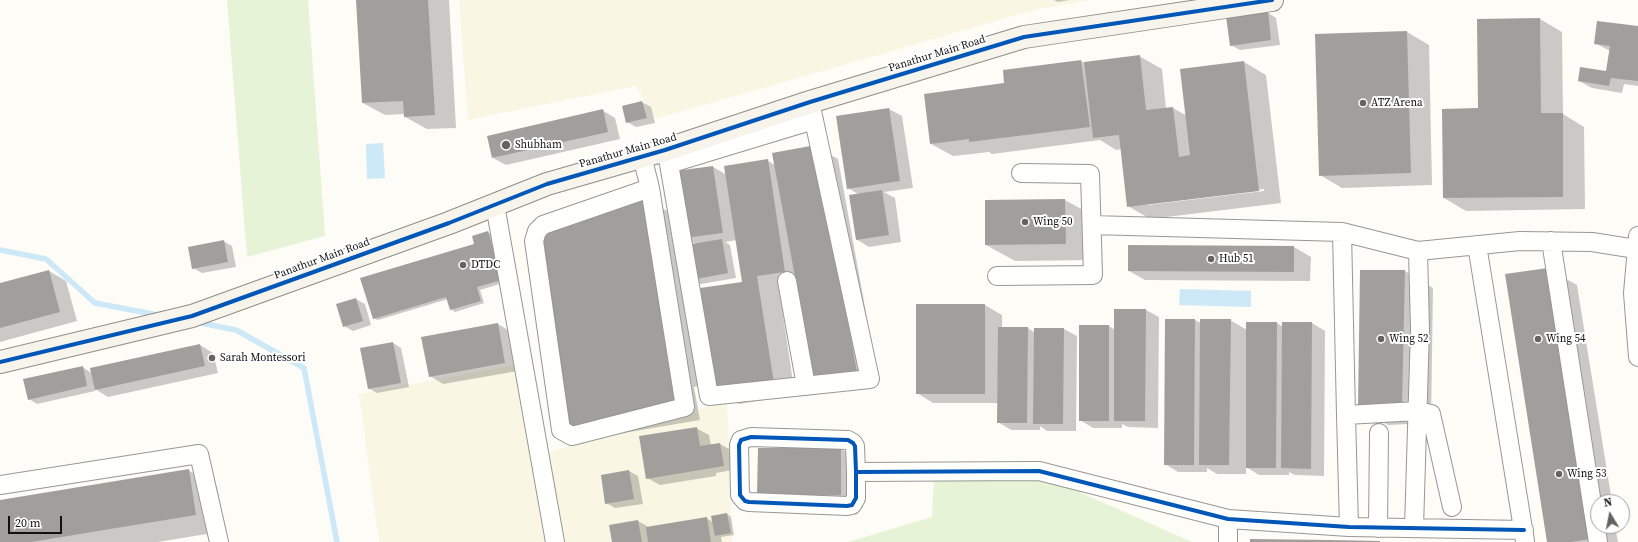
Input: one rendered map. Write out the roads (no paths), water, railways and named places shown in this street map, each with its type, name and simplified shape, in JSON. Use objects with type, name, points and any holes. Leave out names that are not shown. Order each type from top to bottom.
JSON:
[{"type":"street","name":"Panathur Main Road","points":[[0,362],[192,316],[449,223],[547,184],[642,156],[667,157],[812,111],[1024,36],[1272,0]]},
{"type":"street","points":[[667,157],[709,396],[870,379],[812,111]]},
{"type":"street","points":[[642,156],[650,188],[685,407],[572,436],[560,430],[534,240],[537,231],[543,225],[650,188]]},
{"type":"street","points":[[997,276],[1092,275],[1090,174],[1021,173]]},
{"type":"street","points":[[494,205],[555,542]]},
{"type":"street","points":[[1092,226],[1342,232],[1418,251],[1520,241],[1637,242],[1633,293],[1638,357]]},
{"type":"street","points":[[1342,232],[1349,528]]},
{"type":"street","points":[[1551,241],[1598,542]]},
{"type":"street","points":[[856,472],[1039,471],[1228,519],[1349,528],[1414,528],[1524,536],[1477,245]]},
{"type":"street","points":[[1414,528],[1420,330],[1418,251]]},
{"type":"street","points":[[787,281],[806,386]]},
{"type":"street","points":[[1346,415],[1418,411],[1431,414],[1452,507]]},
{"type":"street","points":[[1378,528],[1380,433]]},
{"type":"street","points":[[751,437],[851,441],[855,446],[856,472],[856,498],[852,505],[745,501],[740,495],[739,445],[741,440],[751,437]]},
{"type":"street","points":[[0,485],[200,454],[220,542]]},
{"type":"street","points":[[1228,519],[1228,542]]},
{"type":"water","points":[[383,143],[385,178],[367,179],[366,144]]},
{"type":"water","points":[[1180,289],[1251,291],[1251,307],[1179,305]]},
{"type":"waterway","points":[[0,250],[46,259],[95,303],[158,315]]},
{"type":"waterway","points":[[196,322],[236,330],[304,368],[337,542]]},
{"type":"place","name":"ATZ Arena","points":[[1363,103]]},
{"type":"place","name":"Shubham","points":[[506,145]]},
{"type":"place","name":"Wing 50","points":[[1025,222]]},
{"type":"place","name":"Hub 51","points":[[1211,259]]},
{"type":"place","name":"DTDC","points":[[463,265]]},
{"type":"place","name":"Wing 52","points":[[1381,339]]},
{"type":"place","name":"Wing 54","points":[[1538,339]]},
{"type":"place","name":"Sarah Montessori","points":[[212,358]]},
{"type":"place","name":"Wing 53","points":[[1559,474]]}]
